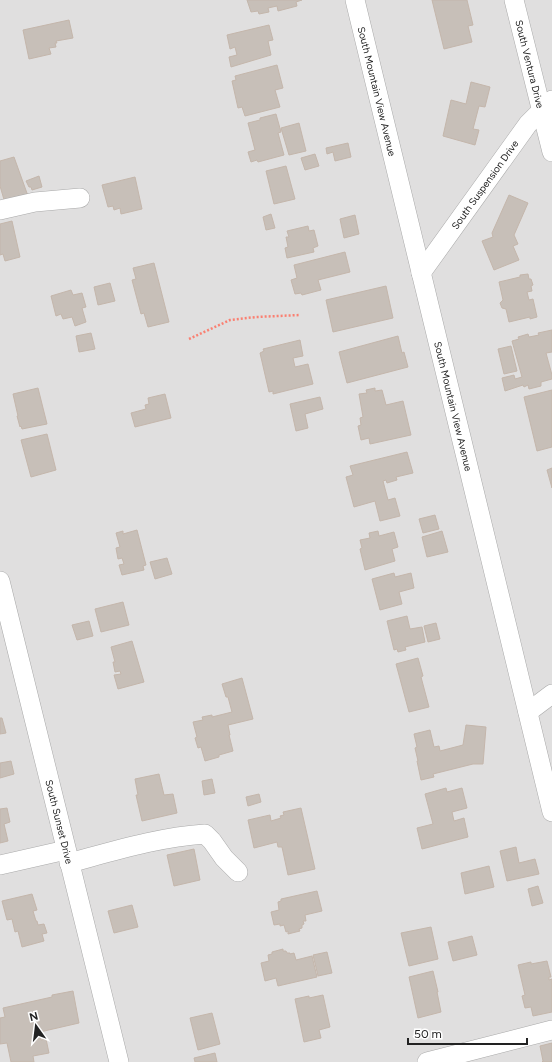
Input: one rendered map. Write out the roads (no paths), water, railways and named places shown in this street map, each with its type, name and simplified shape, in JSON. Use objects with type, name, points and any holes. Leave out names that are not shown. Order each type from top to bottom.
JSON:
[{"type":"street","name":"South Mountain View Avenue","points":[[355,0],[552,812]]},
{"type":"street","name":"South Ventura Drive","points":[[514,0],[547,105],[552,152]]},
{"type":"street","name":"South Suspension Drive","points":[[421,273],[528,124],[547,105]]},
{"type":"street","points":[[0,210],[35,202],[80,198]]},
{"type":"street","name":"South Sunset Drive","points":[[0,581],[119,1062]]},
{"type":"street","points":[[528,712],[552,694]]},
{"type":"street","points":[[0,865],[68,857],[185,835],[205,834],[212,840],[224,858],[238,872]]},
{"type":"street","points":[[427,1062],[552,1030]]}]
